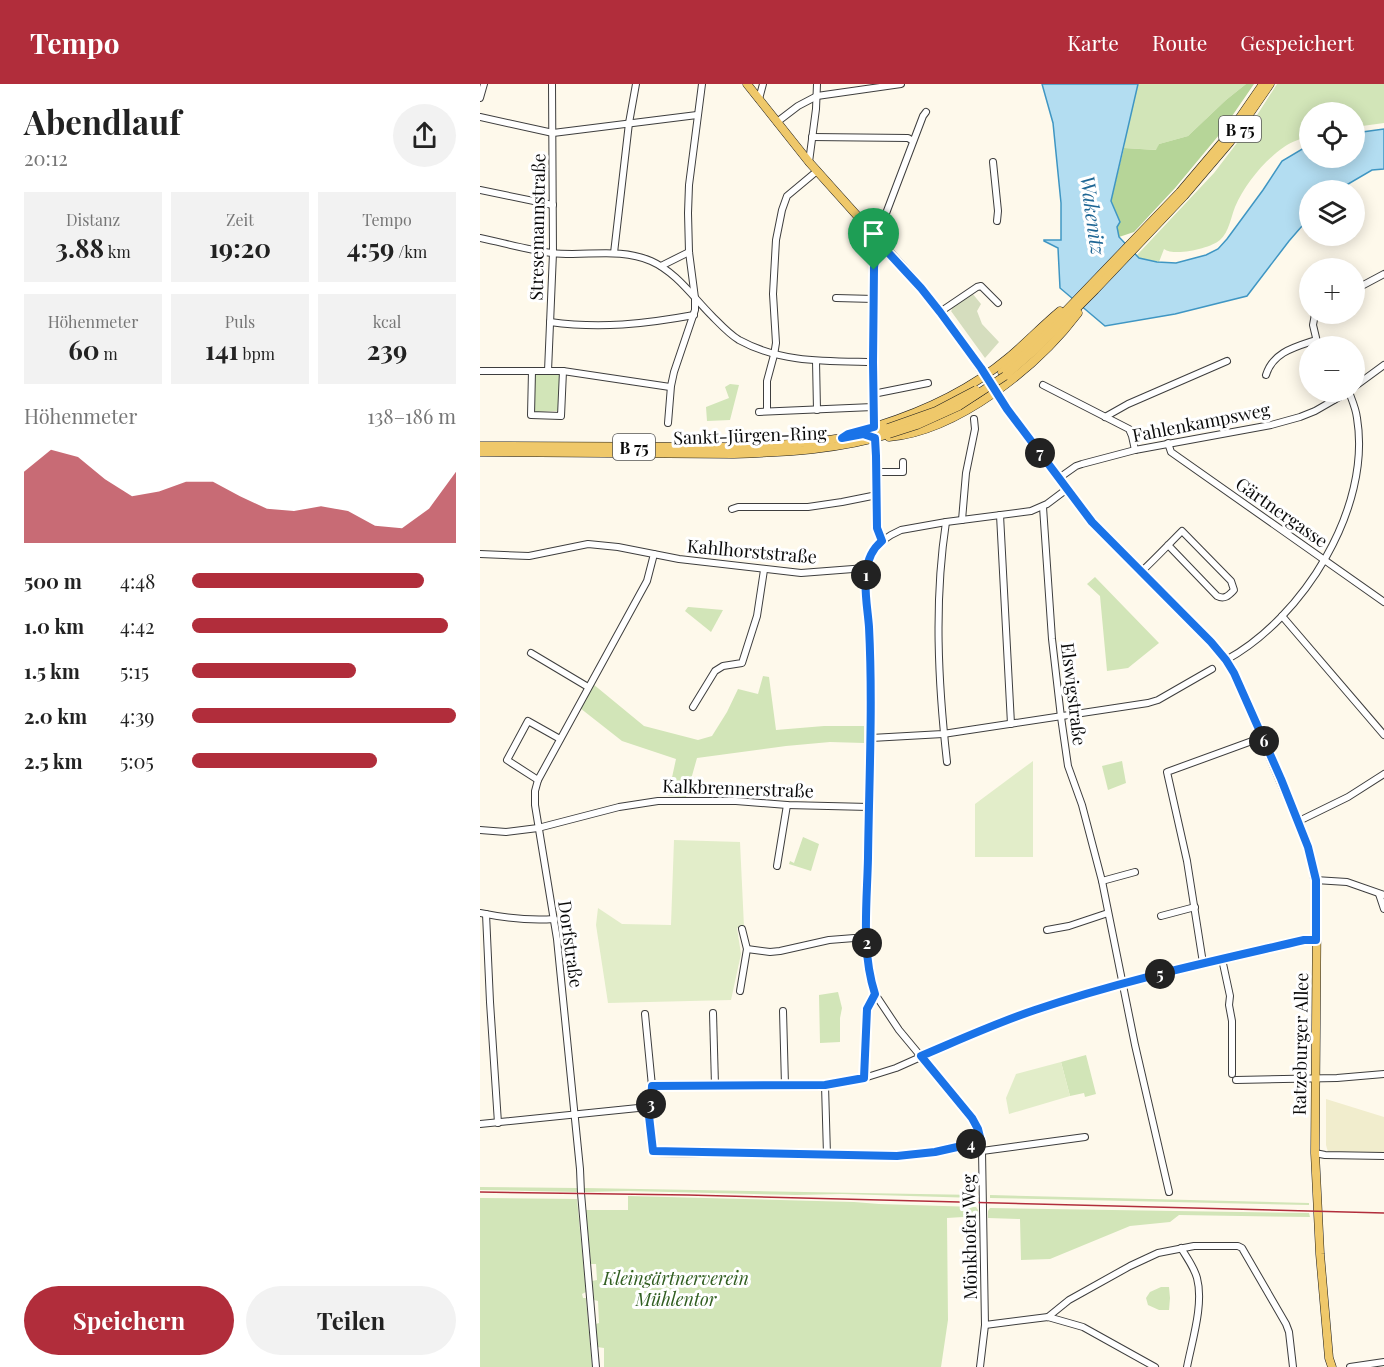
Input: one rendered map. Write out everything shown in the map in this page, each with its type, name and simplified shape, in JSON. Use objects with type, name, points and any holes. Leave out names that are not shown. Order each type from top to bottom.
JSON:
[{"type":"main road","name":"Ratzeburger Allee","points":[[747,84],[809,162],[940,312],[1007,409],[1092,522],[1211,642],[1234,673],[1299,821],[1311,856],[1316,880],[1315,1154],[1333,1367]]},
{"type":"main road","name":"B 75","points":[[1158,219],[1225,139],[1263,84]]},
{"type":"main road","name":"B 75","points":[[1002,375],[1199,180],[1230,142],[1270,84]]},
{"type":"main road","points":[[842,438],[933,406],[967,388],[985,375],[1002,375],[1043,352],[1064,331],[1093,287]]},
{"type":"main road","points":[[863,434],[892,436],[924,429],[962,412],[996,392],[1002,375]]},
{"type":"main road","name":"Sankt-Jürgen-Ring","points":[[480,453],[744,453],[820,448],[883,434],[946,406],[1002,375]]},
{"type":"main road","name":"Sankt-Jürgen-Ring","points":[[480,446],[771,446],[863,434],[883,434]]},
{"type":"street","points":[[480,98],[484,84]]},
{"type":"street","name":"Stresemannstraße","points":[[548,370],[553,253],[552,84]]},
{"type":"street","points":[[614,253],[629,123],[636,84]]},
{"type":"street","points":[[668,423],[670,387],[694,315],[696,298],[689,252],[688,213],[689,185],[702,84]]},
{"type":"street","points":[[759,99],[764,84]]},
{"type":"street","points":[[809,162],[817,84]]},
{"type":"street","points":[[777,122],[798,106],[817,96],[901,84]]},
{"type":"street","points":[[874,236],[885,216],[926,112]]},
{"type":"street","points":[[480,117],[553,133],[698,115]]},
{"type":"street","points":[[812,137],[908,138],[913,141]]},
{"type":"street","points":[[993,162],[998,211],[996,221]]},
{"type":"street","points":[[767,411],[767,381],[776,343],[773,273],[778,225],[787,196],[817,171]]},
{"type":"street","points":[[480,190],[553,205]]},
{"type":"street","points":[[480,238],[553,253],[614,253],[649,260],[661,266],[738,339],[768,353],[816,361],[873,362]]},
{"type":"street","points":[[874,427],[874,267],[875,261],[884,248]]},
{"type":"street","points":[[661,266],[689,252]]},
{"type":"street","points":[[1365,284],[1384,274]]},
{"type":"street","points":[[940,312],[981,286],[999,303]]},
{"type":"street","points":[[836,298],[874,299]]},
{"type":"street","points":[[550,322],[616,326],[694,315]]},
{"type":"street","points":[[1266,375],[1268,368],[1281,354],[1299,346]]},
{"type":"street","points":[[816,361],[817,410]]},
{"type":"street","points":[[1105,417],[1128,404],[1227,361]]},
{"type":"street","points":[[1365,379],[1384,365]]},
{"type":"street","points":[[480,371],[563,371],[670,387]]},
{"type":"street","points":[[532,371],[531,415],[561,416],[563,371]]},
{"type":"street","points":[[873,394],[928,383]]},
{"type":"street","points":[[1043,386],[1129,429],[1135,450]]},
{"type":"street","name":"Fahlenkampsweg","points":[[1059,478],[1082,464],[1168,443],[1271,425],[1300,417],[1330,402]]},
{"type":"street","points":[[1226,660],[1264,635],[1304,592],[1336,540],[1351,498],[1358,464],[1358,426],[1353,402]]},
{"type":"street","points":[[759,412],[873,407]]},
{"type":"street","points":[[962,520],[966,473],[975,429],[974,419]]},
{"type":"street","points":[[882,541],[877,528],[876,472],[883,434]]},
{"type":"street","name":"Gärtnergasse","points":[[1168,443],[1171,452],[1384,602]]},
{"type":"street","points":[[876,472],[903,472],[903,462]]},
{"type":"street","points":[[866,568],[871,552],[882,541],[901,530],[1031,511],[1043,507],[1067,489]]},
{"type":"street","points":[[732,509],[738,507],[808,507],[877,495]]},
{"type":"street","name":"Elswigstraße","points":[[1043,507],[1052,639],[1068,766],[1082,805],[1102,881],[1122,983],[1169,1192]]},
{"type":"street","points":[[1000,516],[1011,724]]},
{"type":"street","points":[[946,522],[941,556],[937,622],[943,734],[947,762]]},
{"type":"street","points":[[1141,572],[1168,545],[1182,531],[1231,581],[1234,590],[1226,597],[1217,596],[1168,545]]},
{"type":"street","name":"Kahlhorststraße","points":[[480,554],[529,556],[588,544],[764,570],[811,574],[866,568]]},
{"type":"street","name":"Dorfstraße","points":[[596,1367],[575,1114],[554,918],[538,828],[535,790],[538,780],[647,581],[654,555]]},
{"type":"street","name":"Mönkhofer Weg","points":[[866,568],[871,738],[867,937],[870,979],[875,994],[899,1030],[972,1118],[978,1129],[982,1151],[985,1325],[980,1367]]},
{"type":"street","points":[[693,707],[715,671],[723,666],[742,663],[757,616],[764,570]]},
{"type":"street","points":[[1282,616],[1384,735]]},
{"type":"street","points":[[531,653],[588,687]]},
{"type":"street","points":[[871,738],[943,734],[1148,704],[1212,669]]},
{"type":"street","points":[[538,780],[507,760],[528,721],[560,739]]},
{"type":"street","points":[[1203,963],[1187,857],[1167,772],[1263,737]]},
{"type":"street","points":[[1299,821],[1348,797],[1384,774]]},
{"type":"street","name":"Kalkbrennerstraße","points":[[480,830],[506,832],[538,828],[619,807],[675,800],[869,807]]},
{"type":"street","points":[[777,866],[787,805]]},
{"type":"street","points":[[1102,881],[1135,872]]},
{"type":"street","points":[[1316,880],[1347,882],[1381,895],[1384,909]]},
{"type":"street","points":[[1161,916],[1195,907]]},
{"type":"street","points":[[1047,930],[1069,926],[1108,913]]},
{"type":"street","points":[[498,1124],[483,914],[537,920],[554,918]]},
{"type":"street","points":[[740,991],[747,949],[742,929]]},
{"type":"street","points":[[747,949],[780,951],[829,940],[867,937]]},
{"type":"street","points":[[652,1086],[825,1085],[864,1078],[896,1068],[1032,1010],[1122,983],[1203,963],[1304,940],[1316,940]]},
{"type":"street","points":[[1222,959],[1230,996],[1234,1077],[1315,1079],[1384,1074]]},
{"type":"street","points":[[864,1078],[867,1009],[875,994]]},
{"type":"street","points":[[783,1011],[785,1085]]},
{"type":"street","points":[[713,1013],[715,1085]]},
{"type":"street","points":[[645,1014],[652,1086],[651,1104],[648,1107],[653,1151],[897,1156],[935,1152],[981,1141]]},
{"type":"street","points":[[825,1085],[827,1155]]},
{"type":"street","points":[[480,1124],[498,1124],[648,1107]]},
{"type":"street","points":[[982,1151],[1085,1137]]},
{"type":"street","points":[[1315,1154],[1384,1156]]},
{"type":"street","points":[[1048,1317],[1069,1300],[1160,1252],[1194,1246],[1238,1246],[1242,1248],[1288,1327],[1293,1367]]},
{"type":"street","points":[[1181,1248],[1193,1267],[1198,1289],[1197,1313],[1187,1367]]},
{"type":"street","points":[[985,1325],[1048,1317],[1083,1327],[1150,1366]]},
{"type":"street","points":[[1350,1367],[1384,1362]]},
{"type":"shaded area","points":[[1326,1099],[1384,1117],[1384,1152],[1328,1152]]},
{"type":"green space","points":[[1138,84],[1246,84],[1188,136],[1159,144],[1157,150],[1124,148],[1128,120]]},
{"type":"green space","points":[[1246,84],[1254,84],[1219,135],[1175,188],[1134,232],[1119,237],[1111,201],[1124,148],[1156,150],[1159,144],[1188,136]]},
{"type":"green space","points":[[1277,84],[1384,84],[1384,123],[1365,126],[1365,102],[1299,102],[1299,140],[1284,147],[1256,174],[1239,198],[1228,229],[1220,240],[1209,246],[1184,252],[1164,249],[1159,262],[1139,258],[1137,255],[1214,173],[1250,126]]},
{"type":"green space","points":[[972,293],[981,304],[977,311],[982,324],[999,342],[985,358],[951,311],[951,308]]},
{"type":"green space","points":[[534,374],[561,374],[557,411],[536,412],[533,410]]},
{"type":"green space","points":[[730,384],[739,385],[730,420],[707,421],[706,407],[729,398],[725,387]]},
{"type":"green space","points":[[1095,577],[1159,643],[1128,668],[1107,671],[1100,596],[1087,584]]},
{"type":"green space","points":[[688,607],[723,610],[711,632],[685,611]]},
{"type":"green space","points":[[763,676],[769,677],[776,730],[824,726],[864,726],[864,743],[830,742],[697,758],[686,797],[668,796],[676,759],[622,741],[580,708],[593,684],[644,726],[698,740],[712,736],[738,689],[758,694]]},
{"type":"green space","points":[[1033,761],[1033,857],[975,857],[975,804]]},
{"type":"green space","points":[[1122,761],[1126,783],[1108,790],[1102,766]]},
{"type":"green space","points":[[803,837],[819,844],[811,871],[789,864],[790,861],[794,863]]},
{"type":"green space","points":[[674,840],[740,842],[744,927],[737,928],[741,954],[731,1000],[608,1003],[596,925],[598,908],[622,924],[671,925]]},
{"type":"green space","points":[[838,992],[842,1008],[840,1042],[820,1043],[819,995]]},
{"type":"green space","points":[[1086,1055],[1096,1094],[1085,1097],[1084,1093],[1070,1096],[1061,1062]]},
{"type":"green space","points":[[1061,1062],[1070,1096],[1009,1114],[1006,1098],[1016,1074]]},
{"type":"green space","points":[[480,1187],[577,1188],[577,1192],[480,1190]]},
{"type":"green space","points":[[584,1188],[977,1195],[977,1198],[842,1194],[585,1192]]},
{"type":"green space","points":[[990,1195],[1309,1203],[1309,1205],[990,1198]]},
{"type":"green space","name":"Kleingärtnerverein Mühlentor","points":[[628,1196],[976,1207],[979,1216],[947,1218],[948,1320],[941,1367],[604,1367],[604,1348],[597,1347],[598,1301],[594,1300],[592,1281],[597,1280],[596,1264],[591,1264],[586,1210],[628,1210]]},
{"type":"green space","name":"Kleingärtnerverein Mühlentor","points":[[480,1198],[577,1199],[586,1292],[582,1294],[583,1298],[586,1298],[592,1367],[480,1367]]},
{"type":"green space","points":[[990,1208],[1309,1213],[1310,1217],[1179,1215],[1170,1222],[1130,1226],[1050,1259],[1021,1260],[1020,1219],[988,1218]]},
{"type":"green space","points":[[1161,1287],[1169,1287],[1169,1310],[1159,1310],[1148,1305],[1146,1298],[1150,1292]]},
{"type":"water","name":"Wakenitz","points":[[1042,84],[1138,84],[1111,201],[1120,222],[1117,227],[1119,237],[1139,258],[1157,262],[1176,263],[1206,255],[1218,249],[1282,161],[1299,151],[1299,168],[1365,168],[1365,132],[1384,129],[1384,169],[1372,170],[1355,180],[1299,180],[1299,230],[1247,296],[1175,314],[1105,326],[1060,288],[1058,248],[1044,241],[1061,240],[1061,203],[1053,123]]},
{"type":"railway","points":[[480,1192],[688,1195],[1384,1213]]},
{"type":"route","points":[[884,248],[940,312],[981,368],[1007,409],[1092,522],[1226,660],[1263,737],[1299,821],[1311,856],[1316,880],[1316,940],[1304,940],[1122,983],[1032,1010],[921,1056],[972,1118],[981,1141],[975,1143],[935,1152],[897,1156],[653,1151],[648,1107],[651,1104],[652,1086],[825,1085],[864,1078],[867,1009],[875,994],[868,963],[866,896],[871,698],[866,568],[871,552],[882,541],[877,528],[875,438],[863,434],[842,438],[848,434],[874,427],[874,270],[875,261],[884,248]]}]
